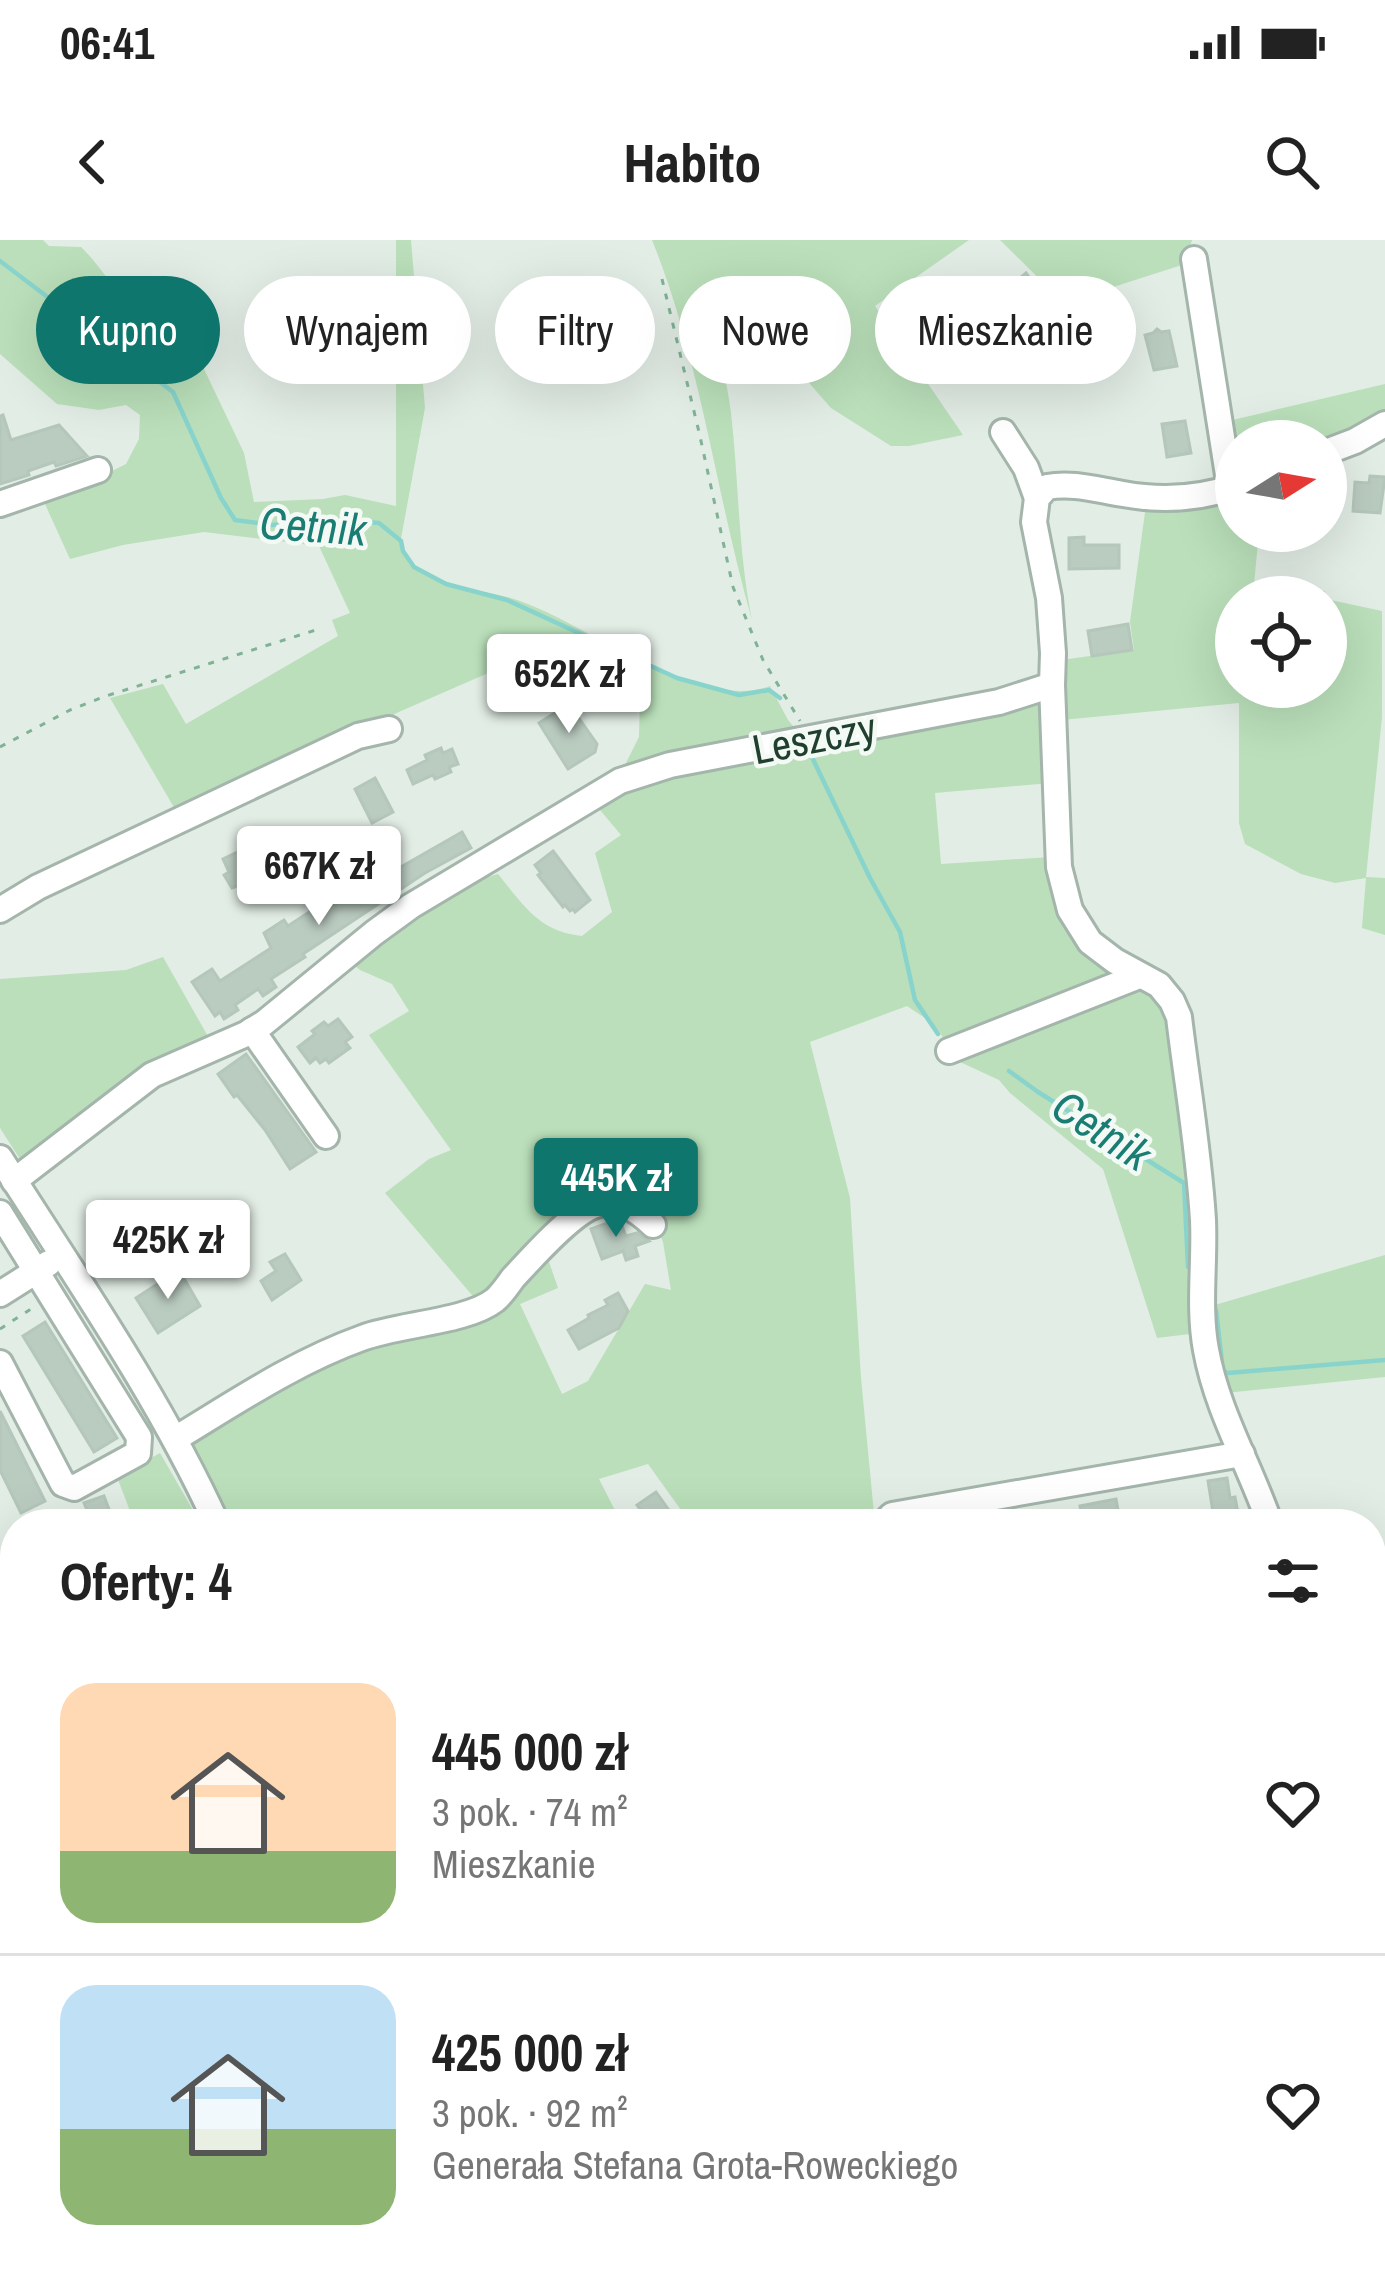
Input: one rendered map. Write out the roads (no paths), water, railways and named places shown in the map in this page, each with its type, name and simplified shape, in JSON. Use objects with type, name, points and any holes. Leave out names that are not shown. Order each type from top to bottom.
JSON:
[{"type":"street","points":[[1194,259],[1222,420]]},
{"type":"street","points":[[1347,444],[1385,424]]},
{"type":"street","points":[[1003,432],[1026,467],[1037,498],[1034,522],[1049,598],[1053,653],[1059,867],[1070,910],[1090,942],[1159,985],[1179,1017],[1202,1208],[1206,1349],[1219,1397],[1264,1509]]},
{"type":"street","points":[[0,504],[98,470]]},
{"type":"street","points":[[1037,498],[1047,487],[1058,484],[1173,500],[1215,491]]},
{"type":"street","name":"Leszczy","points":[[14,1181],[152,1075],[252,1030],[411,906],[620,781],[670,765],[999,702],[1052,685]]},
{"type":"street","points":[[0,910],[38,887],[358,736],[388,729]]},
{"type":"street","points":[[949,1052],[1139,976]]},
{"type":"street","points":[[252,1030],[326,1136]]},
{"type":"street","points":[[0,1159],[175,1439],[210,1509]]},
{"type":"street","points":[[175,1439],[318,1355],[367,1336],[466,1314],[495,1300],[589,1206],[623,1204],[653,1225]]},
{"type":"street","points":[[0,1213],[139,1437],[138,1453],[74,1488],[63,1484],[0,1363]]},
{"type":"street","points":[[0,1294],[62,1255]]},
{"type":"street","points":[[926,1509],[1242,1454]]},
{"type":"waterway","name":"Cetnik","points":[[0,261],[173,392],[235,520],[272,525],[329,519],[379,523],[401,541],[414,567],[446,584],[507,600],[677,678],[739,695],[769,690],[780,698]]},
{"type":"waterway","name":"Cetnik","points":[[809,751],[900,932],[915,1000],[938,1034]]},
{"type":"waterway","name":"Cetnik","points":[[1009,1071],[1184,1183],[1188,1267]]},
{"type":"waterway","name":"Cetnik","points":[[1216,1310],[1223,1371],[1228,1373],[1385,1360]]}]
